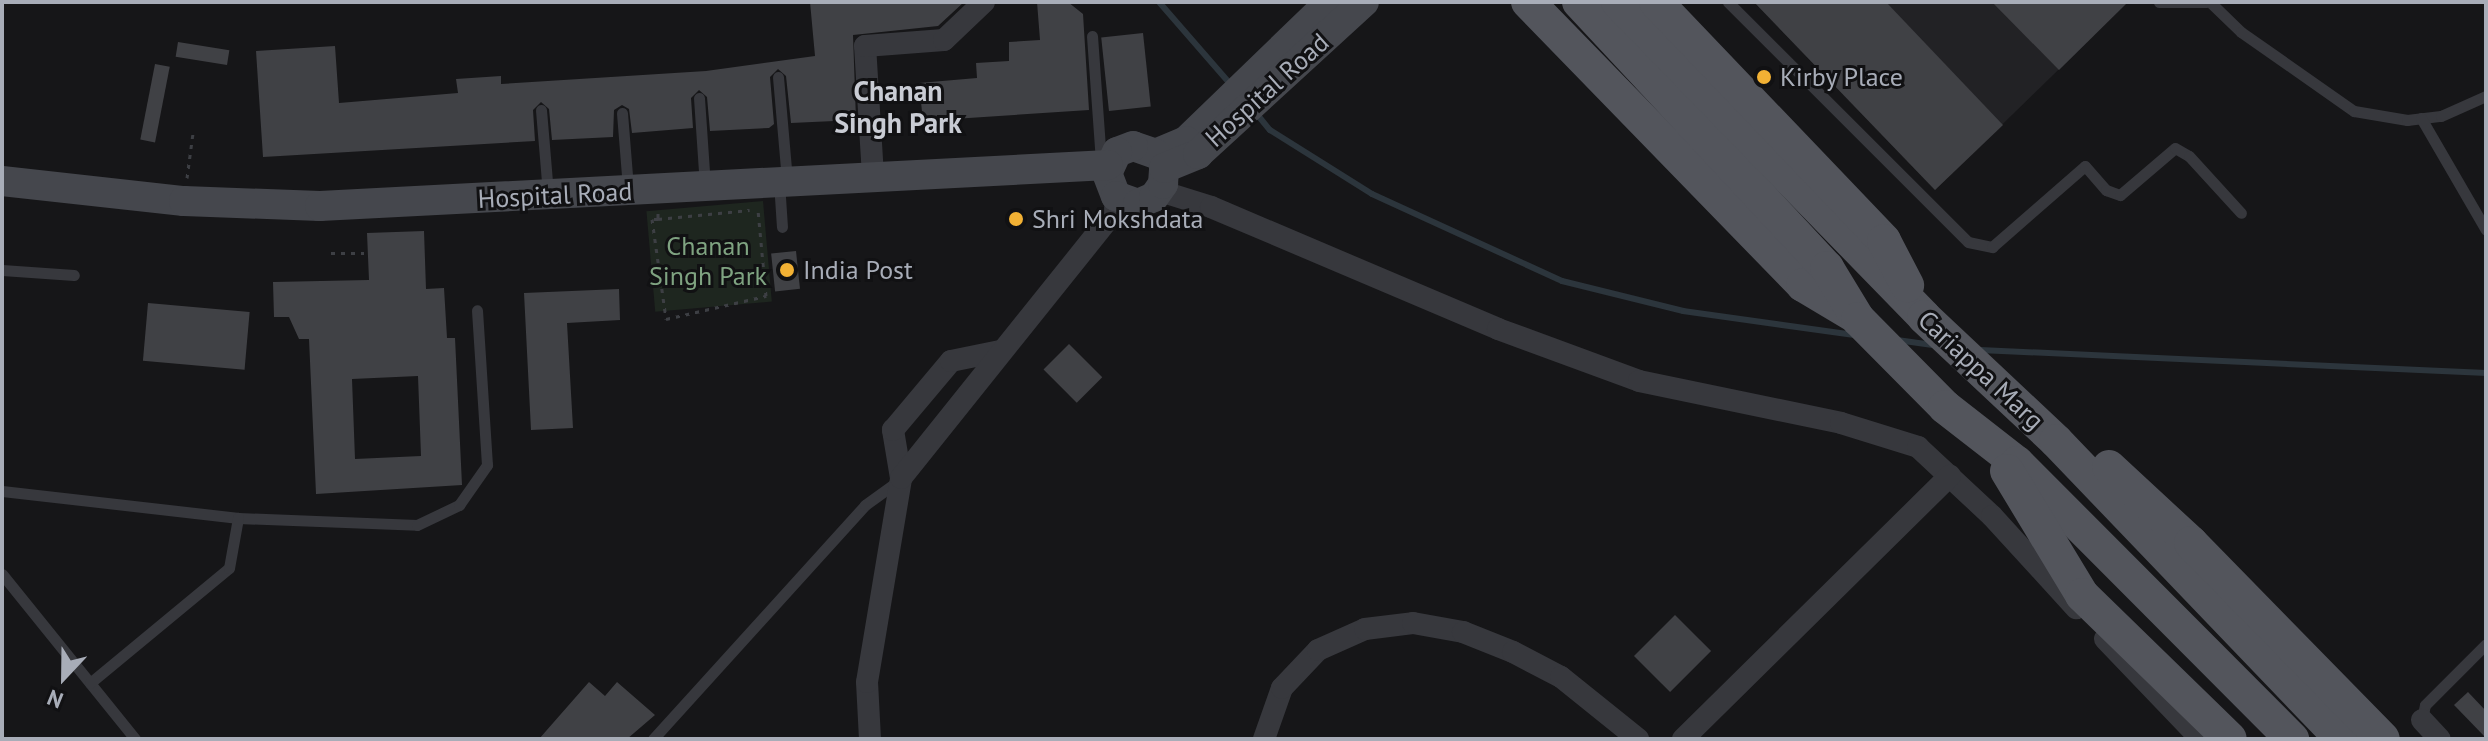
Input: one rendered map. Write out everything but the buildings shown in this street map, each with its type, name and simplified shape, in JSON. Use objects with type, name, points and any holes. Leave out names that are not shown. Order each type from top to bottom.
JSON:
[{"type":"main road","points":[[1528,2],[1803,285],[1858,319]]},
{"type":"main road","name":"Cariappa Marg","points":[[1579,2],[1827,268],[1858,319],[1945,407],[2017,463],[2292,739]]},
{"type":"main road","name":"Cariappa Marg","points":[[1618,2],[1924,317],[2002,395],[2056,441],[2342,739]]},
{"type":"main road","points":[[1656,2],[1884,241],[1924,317]]},
{"type":"main road","points":[[1989,441],[2082,595],[2230,739]]},
{"type":"main road","points":[[2056,441],[2095,455],[2121,477],[2383,739]]},
{"type":"street","points":[[873,176],[865,46],[944,40],[984,2]]},
{"type":"street","name":"Hospital Road","points":[[1268,76],[1330,2]]},
{"type":"street","name":"Hospital Road","points":[[1160,171],[1198,154],[1207,133],[1268,76],[1364,2]]},
{"type":"street","points":[[1160,171],[1147,202],[1123,201],[1107,181],[1105,165],[1117,152],[1133,146],[1160,171],[1211,207],[1498,329],[1639,381],[1841,423],[1918,447],[1950,476],[2201,739]]},
{"type":"street","name":"Hospital Road","points":[[2,181],[184,201],[320,206],[1105,165]]},
{"type":"street","points":[[901,478],[1123,201]]},
{"type":"street","points":[[870,739],[867,682],[901,478],[893,430],[951,361],[1000,351]]},
{"type":"street","points":[[1683,739],[1950,476]]},
{"type":"street","points":[[1264,739],[1282,688],[1318,650],[1365,629],[1413,623],[1463,632],[1513,652],[1561,677],[1638,739]]},
{"type":"street","points":[[2422,720],[2440,739]]},
{"type":"lane","points":[[1728,2],[1968,242],[1992,247],[2085,166],[2106,190],[2120,195],[2175,148],[2189,156],[2241,213]]},
{"type":"lane","points":[[2159,2],[2208,2],[2337,103],[2376,117],[2441,116],[2486,96]]},
{"type":"lane","points":[[1092,36],[1105,165]]},
{"type":"lane","points":[[778,77],[782,227]]},
{"type":"lane","points":[[699,98],[705,187]]},
{"type":"lane","points":[[541,110],[549,196]]},
{"type":"lane","points":[[622,113],[628,191]]},
{"type":"lane","points":[[2421,118],[2486,230]]},
{"type":"lane","points":[[2,270],[74,275]]},
{"type":"lane","points":[[2,491],[238,518],[417,525],[459,505],[487,465],[477,310]]},
{"type":"lane","points":[[653,739],[865,505],[901,478]]},
{"type":"lane","points":[[90,683],[229,568],[238,518]]},
{"type":"lane","points":[[2,574],[135,739]]},
{"type":"lane","points":[[2422,720],[2425,705],[2486,644]]},
{"type":"path","points":[[184,201],[193,133]]},
{"type":"path","points":[[760,209],[766,296],[666,319],[652,219],[658,219],[760,209]]},
{"type":"path","points":[[331,253],[364,253]]},
{"type":"shaded area","points":[[1754,2],[2128,2],[1935,190]]},
{"type":"green space","name":"Chanan Singh Park","points":[[763,201],[772,302],[655,312],[646,211]]},
{"type":"waterway","points":[[1159,2],[1233,87]]},
{"type":"waterway","points":[[1256,113],[1270,130],[1372,194],[1562,281],[1683,311],[1854,335]]},
{"type":"waterway","points":[[1897,340],[1933,345]]},
{"type":"waterway","points":[[1980,350],[2486,373]]},
{"type":"place","name":"Kirby Place","points":[[1764,77]]},
{"type":"place","name":"Shri Mokshdata","points":[[1016,219]]},
{"type":"place","name":"India Post","points":[[787,270]]},
{"type":"district","name":"Chanan Singh Park","points":[[898,107]]}]
